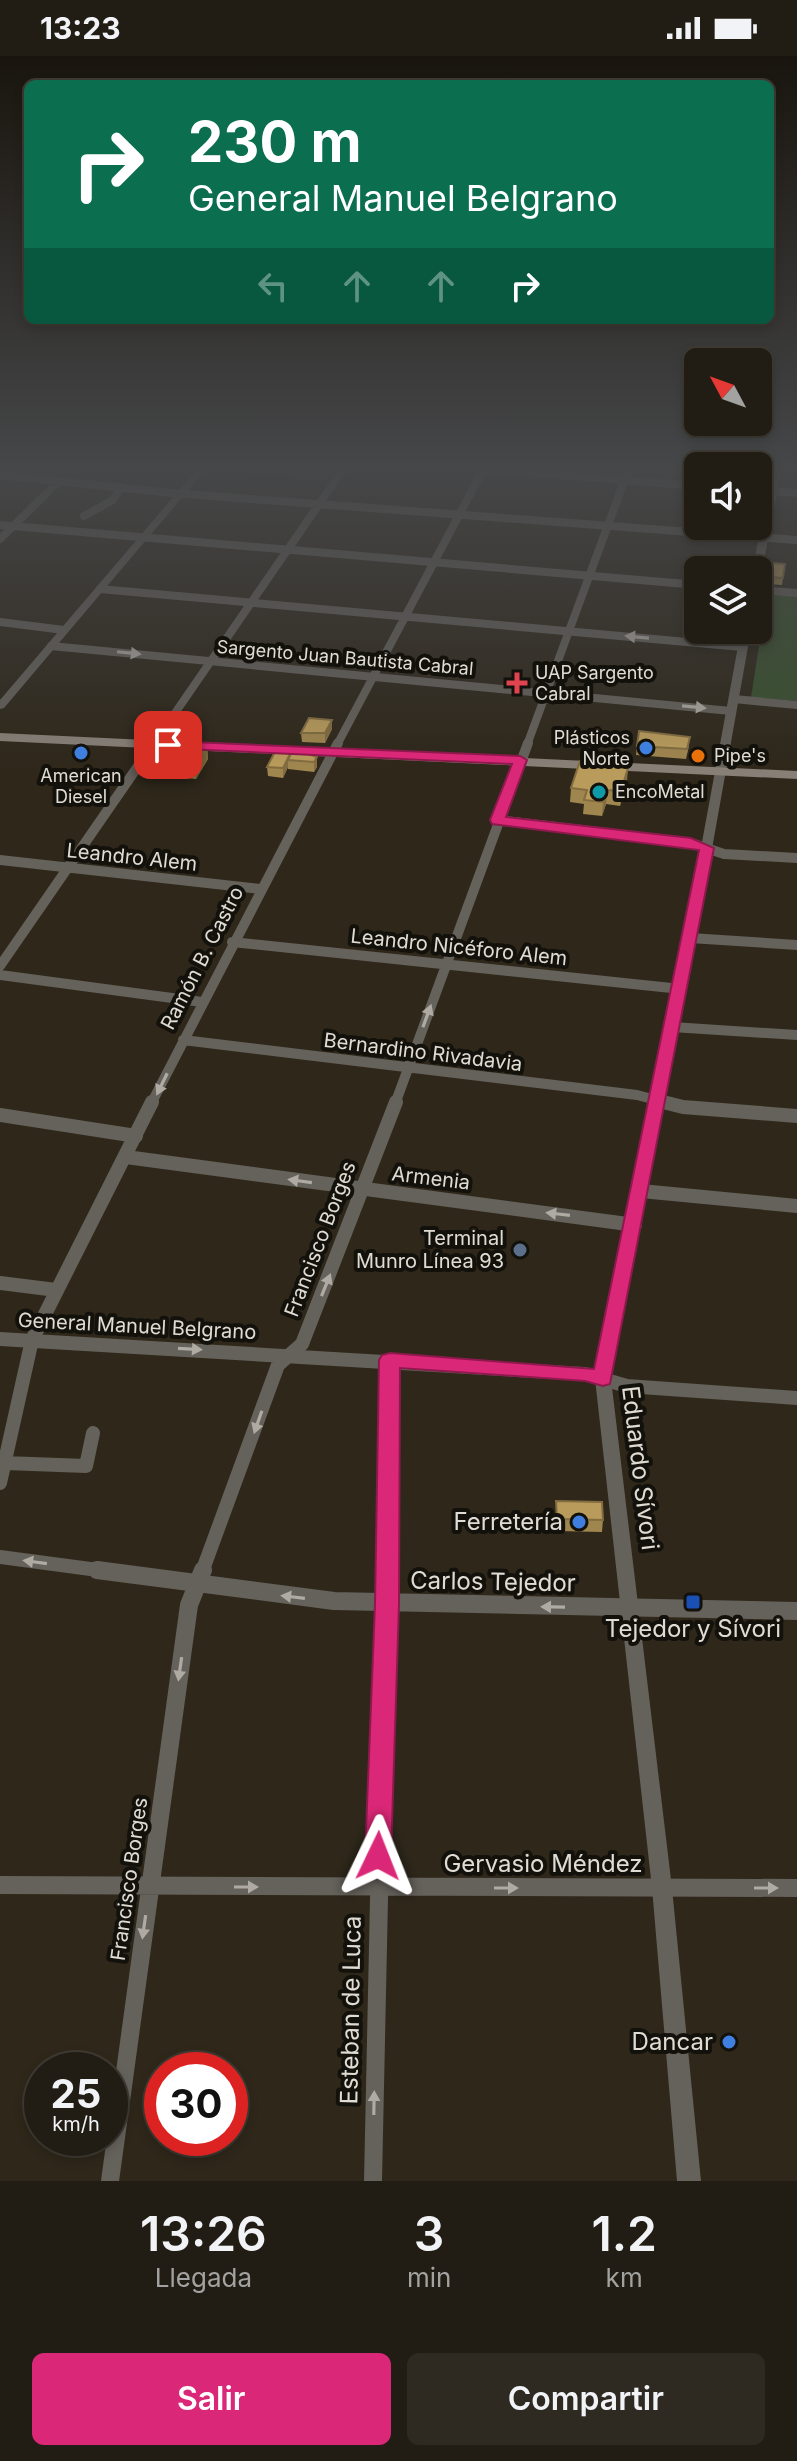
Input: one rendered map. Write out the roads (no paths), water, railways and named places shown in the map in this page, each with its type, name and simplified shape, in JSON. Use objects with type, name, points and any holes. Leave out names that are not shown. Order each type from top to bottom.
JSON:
[{"type":"main road","points":[[0,737],[797,775]]},
{"type":"street","points":[[0,706],[118,567]]},
{"type":"street","points":[[0,966],[275,567]]},
{"type":"street","name":"Ramón B. Castro","points":[[0,1483],[32,1340],[232,942],[431,567]]},
{"type":"street","points":[[491,567],[684,584]]},
{"type":"street","name":"Francisco Borges","points":[[110,2181],[189,1605],[229,1505],[278,1365],[302,1344],[363,1190],[592,567]]},
{"type":"street","points":[[100,589],[742,647]]},
{"type":"street","points":[[772,591],[797,593]]},
{"type":"street","points":[[0,622],[64,630]]},
{"type":"street","name":"Eduardo Sívori","points":[[689,2181],[662,1888],[603,1379],[681,989],[743,644]]},
{"type":"street","name":"Sargento Juan Bautista Cabral","points":[[51,646],[546,693],[733,705],[797,705]]},
{"type":"street","points":[[497,820],[691,843],[724,854],[797,858]]},
{"type":"street","name":"Leandro Alem","points":[[0,860],[260,889]]},
{"type":"street","points":[[690,938],[797,945]]},
{"type":"street","name":"Leandro Nicéforo Alem","points":[[232,942],[681,989]]},
{"type":"street","points":[[0,975],[202,1002]]},
{"type":"street","points":[[672,1027],[797,1035]]},
{"type":"street","name":"Bernardino Rivadavia","points":[[183,1040],[637,1095],[658,1103],[797,1116]]},
{"type":"street","points":[[0,1115],[136,1136]]},
{"type":"street","name":"Armenia","points":[[126,1157],[635,1225]]},
{"type":"street","points":[[641,1191],[797,1206]]},
{"type":"street","points":[[0,1283],[56,1290]]},
{"type":"street","name":"General Manuel Belgrano","points":[[0,1339],[291,1354],[585,1374],[627,1386],[797,1398]]},
{"type":"street","name":"Esteban de Luca","points":[[373,2181],[390,1360]]},
{"type":"street","points":[[5,1463],[86,1466],[93,1433]]},
{"type":"street","name":"Carlos Tejedor","points":[[0,1557],[334,1601],[797,1611]]},
{"type":"street","name":"Gervasio Méndez","points":[[0,1885],[797,1888]]},
{"type":"place","name":"UAP Sargento Cabral","points":[[517,683]]},
{"type":"place","name":"Plásticos Norte","points":[[646,748]]},
{"type":"place","name":"American Diesel","points":[[81,753]]},
{"type":"place","name":"Pipe's","points":[[698,756]]},
{"type":"place","name":"EncoMetal","points":[[599,792]]},
{"type":"place","name":"Terminal Munro Línea 93","points":[[520,1250]]},
{"type":"place","name":"Ferretería","points":[[579,1522]]},
{"type":"place","name":"Tejedor y Sívori","points":[[693,1602]]},
{"type":"place","name":"Dancar","points":[[729,2042]]}]
